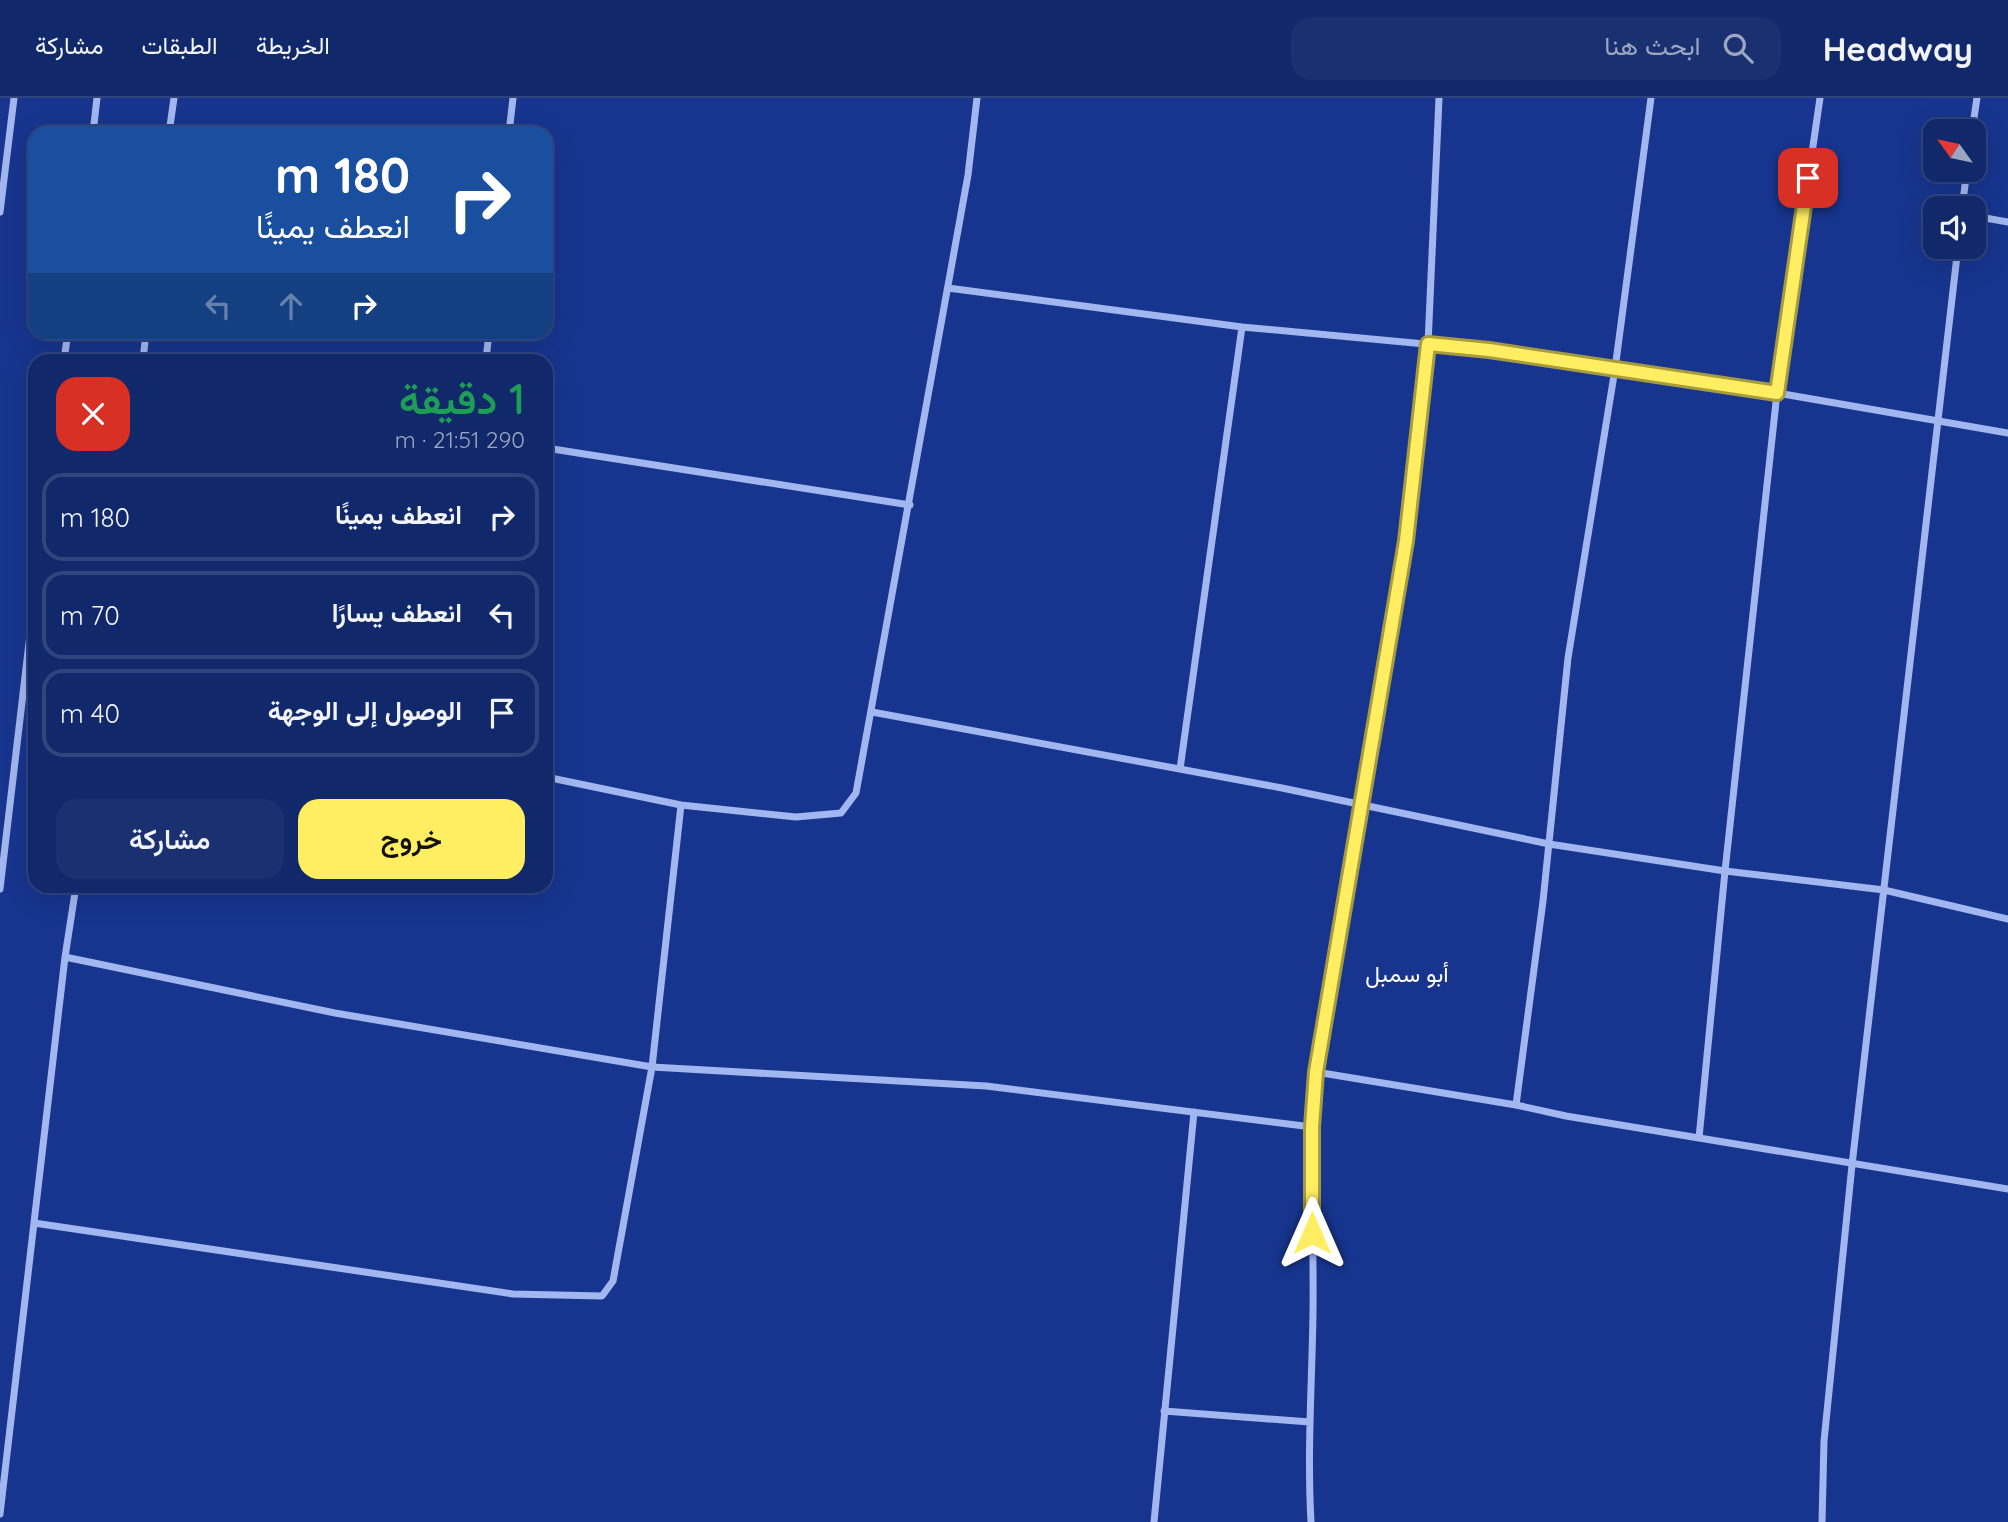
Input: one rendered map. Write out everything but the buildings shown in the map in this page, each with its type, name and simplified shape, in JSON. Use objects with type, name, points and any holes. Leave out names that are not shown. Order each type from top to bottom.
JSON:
[{"type":"street","points":[[0,212],[14,98]]},
{"type":"street","points":[[94,126],[97,98]]},
{"type":"street","points":[[170,126],[174,98]]},
{"type":"street","points":[[510,126],[513,98]]},
{"type":"street","points":[[553,778],[681,805],[796,817],[841,813],[856,793],[968,175],[977,98]]},
{"type":"street","points":[[1311,1522],[1308,1475],[1313,1312],[1312,1127],[1316,1072],[1406,541],[1428,344],[1439,98]]},
{"type":"street","points":[[1516,1105],[1549,844],[1568,658],[1615,369],[1651,98]]},
{"type":"street","points":[[1699,1138],[1777,393],[1820,98]]},
{"type":"street","points":[[1973,119],[1976,98]]},
{"type":"street","points":[[1986,218],[2008,222]]},
{"type":"street","points":[[1822,1522],[1824,1441],[1852,1165],[1957,259]]},
{"type":"street","points":[[948,288],[1242,327],[1489,350],[1777,393],[2008,433]]},
{"type":"street","points":[[1180,769],[1242,327]]},
{"type":"street","points":[[553,449],[910,505]]},
{"type":"street","points":[[0,888],[28,651]]},
{"type":"street","points":[[872,712],[1180,769],[1549,844],[1725,871],[1884,890],[2008,919]]},
{"type":"street","points":[[34,1223],[513,1294],[601,1296],[613,1281],[652,1068],[681,805]]},
{"type":"street","points":[[0,1514],[65,957],[75,893]]},
{"type":"street","points":[[65,957],[335,1013],[652,1068],[986,1086],[1312,1127]]},
{"type":"street","points":[[1316,1072],[1852,1165],[2008,1189]]},
{"type":"street","points":[[1154,1522],[1194,1112]]},
{"type":"street","points":[[1164,1411],[1310,1422]]},
{"type":"district","name":"أبو سمبل","points":[[1407,973]]},
{"type":"route","points":[[1312,1233],[1312,1127],[1316,1072],[1406,541],[1428,344],[1489,350],[1777,393],[1808,178]]}]
